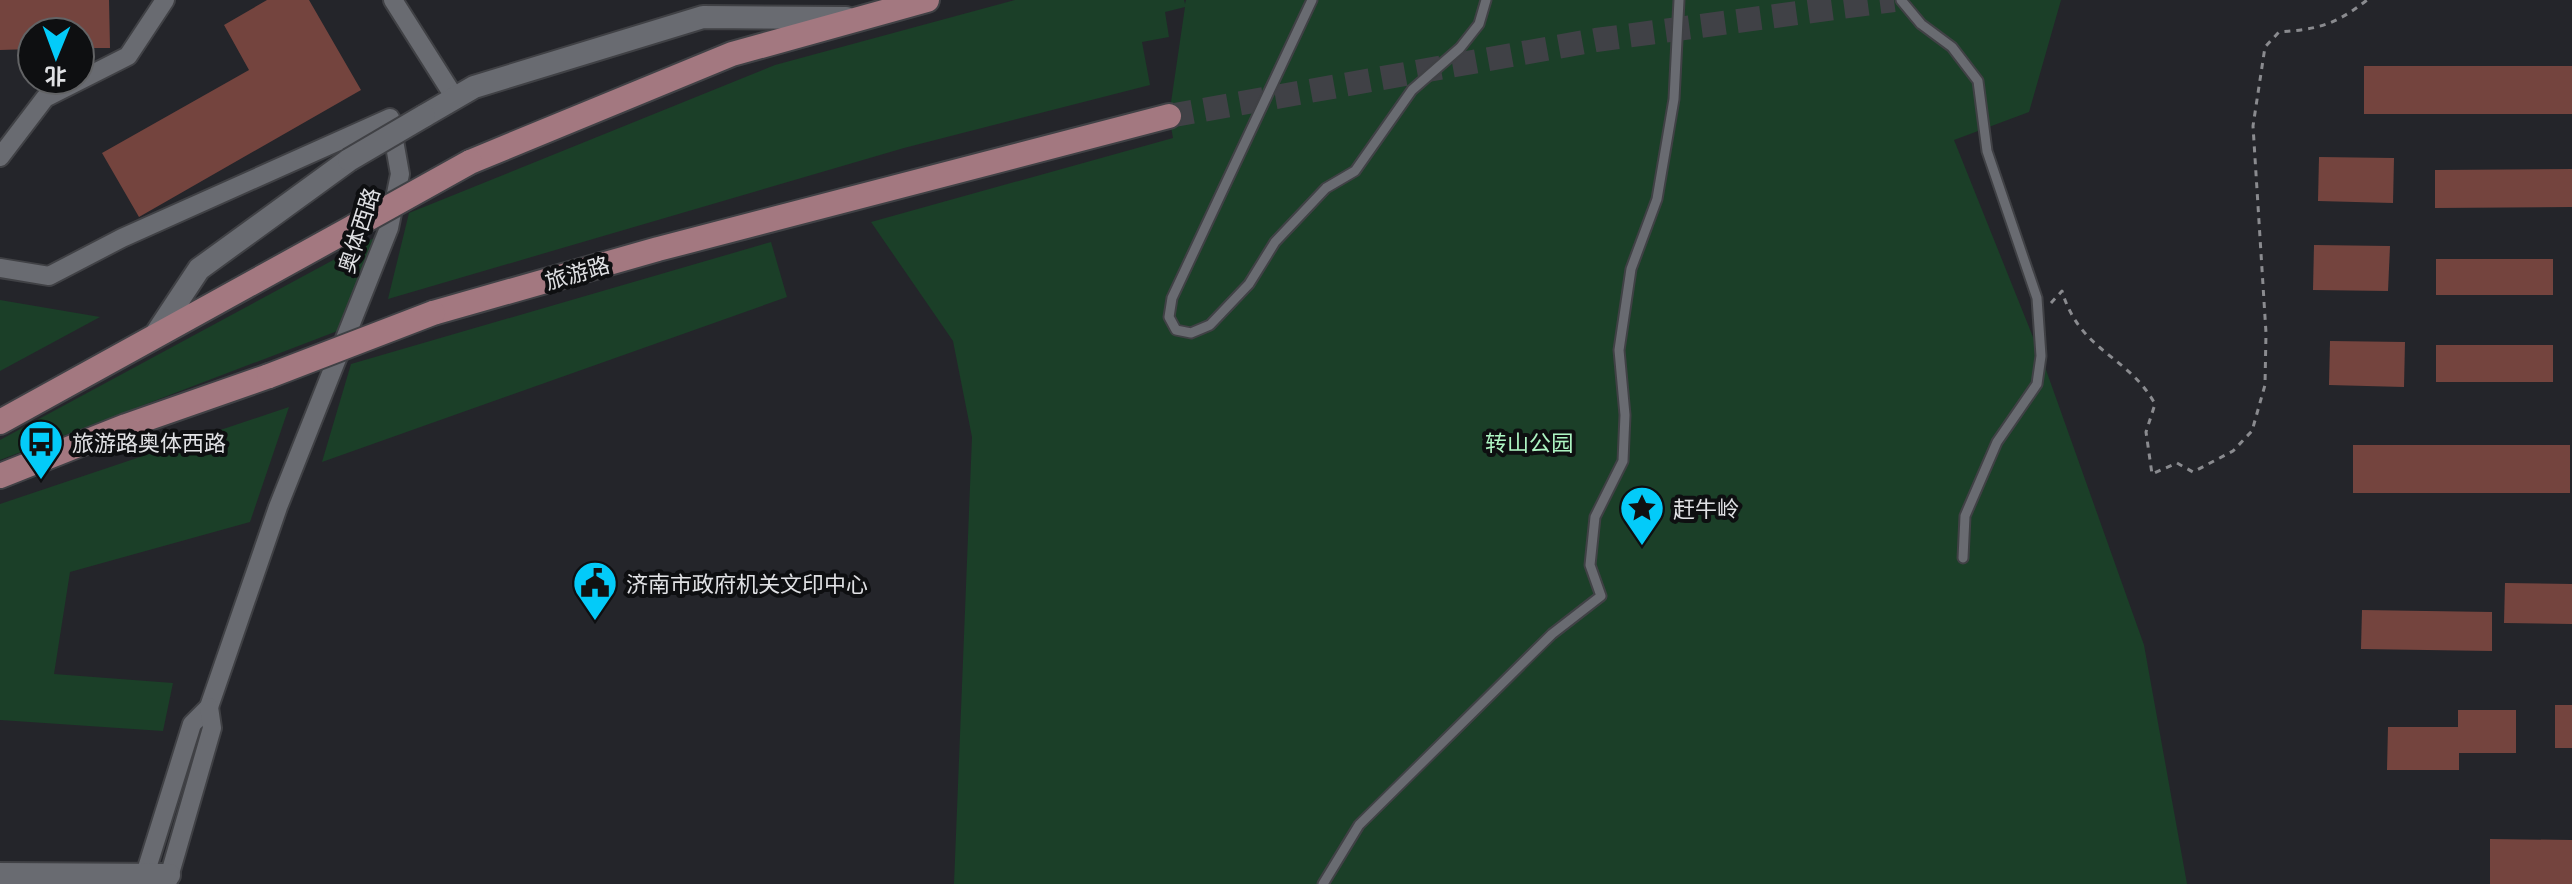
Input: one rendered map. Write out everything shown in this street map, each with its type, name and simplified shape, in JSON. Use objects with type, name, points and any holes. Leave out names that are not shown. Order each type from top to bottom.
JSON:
[{"type":"main road","points":[[0,422],[470,162],[732,54],[851,18],[927,0]]},
{"type":"main road","name":"旅游路","points":[[0,476],[126,426],[269,376],[433,313],[658,249],[1169,116]]},
{"type":"street","points":[[0,157],[45,98],[128,56],[165,0]]},
{"type":"street","points":[[393,0],[455,98]]},
{"type":"street","points":[[154,338],[199,269],[349,160],[474,87],[703,17],[851,18]]},
{"type":"street","name":"奥体西路","points":[[0,268],[49,276],[122,238],[390,118],[400,174],[389,228],[278,507],[209,707],[192,724],[143,880]]},
{"type":"street","name":"奥体西路","points":[[168,880],[212,728],[209,707]]},
{"type":"street","points":[[0,874],[168,880]]},
{"type":"lane","points":[[1312,0],[1172,298],[1169,317],[1176,330],[1191,333],[1210,325],[1249,284],[1275,242],[1326,188],[1355,171],[1412,90],[1460,48],[1479,24],[1486,0]]},
{"type":"lane","points":[[1323,884],[1359,825],[1552,634],[1601,596],[1590,565],[1595,517],[1623,461],[1625,415],[1619,350],[1631,269],[1657,199],[1662,171],[1674,99],[1679,0]]},
{"type":"lane","points":[[1901,0],[1921,24],[1952,47],[1978,81],[1987,151],[2037,298],[2041,356],[2037,384],[1997,442],[1965,516],[1963,558]]},
{"type":"path","points":[[2037,298],[2051,304],[2062,291],[2069,315],[2094,346],[2143,381],[2155,404],[2146,432],[2152,474],[2177,463],[2193,472],[2233,451],[2252,431],[2265,385],[2258,167],[2253,126],[2265,47],[2279,32],[2314,29],[2340,21],[2367,0]]},
{"type":"green space","name":"转山公园","points":[[1015,0],[1184,0],[1185,4],[1186,0],[2061,0],[2029,112],[1954,140],[2045,367],[2144,645],[2187,884],[954,884],[972,437],[953,341],[871,222],[1173,138],[1169,116],[1185,7],[1165,12],[1169,37],[1142,42],[1150,85],[904,148],[388,299],[409,213],[775,65]]},
{"type":"green space","points":[[374,238],[340,330],[0,460],[0,440]]},
{"type":"green space","points":[[771,242],[787,297],[322,462],[351,364]]},
{"type":"green space","points":[[0,300],[100,317],[0,371]]},
{"type":"green space","points":[[289,407],[250,522],[70,572],[54,674],[173,683],[163,731],[0,720],[0,504]]},
{"type":"building","points":[[0,0],[109,0],[110,48],[96,48],[96,16],[16,16],[16,50],[0,50]]},
{"type":"building","points":[[267,0],[309,0],[361,90],[139,217],[102,153],[249,70],[224,25]]},
{"type":"building","points":[[2364,66],[2572,66],[2572,114],[2364,114]]},
{"type":"building","points":[[2319,157],[2394,158],[2393,203],[2318,201]]},
{"type":"building","points":[[2572,169],[2572,207],[2435,208],[2435,170]]},
{"type":"building","points":[[2314,245],[2390,246],[2388,291],[2313,290]]},
{"type":"building","points":[[2436,259],[2553,259],[2553,295],[2436,295]]},
{"type":"building","points":[[2330,341],[2405,342],[2404,387],[2329,385]]},
{"type":"building","points":[[2436,345],[2553,345],[2553,382],[2436,382]]},
{"type":"building","points":[[2353,445],[2570,445],[2570,493],[2353,493]]},
{"type":"building","points":[[2505,583],[2572,584],[2572,624],[2504,623]]},
{"type":"building","points":[[2362,610],[2492,612],[2492,651],[2361,649]]},
{"type":"building","points":[[2555,705],[2572,705],[2572,748],[2555,748]]},
{"type":"building","points":[[2458,710],[2516,710],[2516,753],[2459,753],[2459,770],[2387,770],[2388,727],[2458,727]]},
{"type":"building","points":[[2490,839],[2572,840],[2572,884],[2490,884]]},
{"type":"tunnel","points":[[1169,116],[1596,40],[1894,0]]},
{"type":"place","name":"旅游路奥体西路","points":[[41,481]]},
{"type":"place","name":"赶牛岭","points":[[1642,547]]},
{"type":"place","name":"济南市政府机关文印中心","points":[[595,622]]}]
